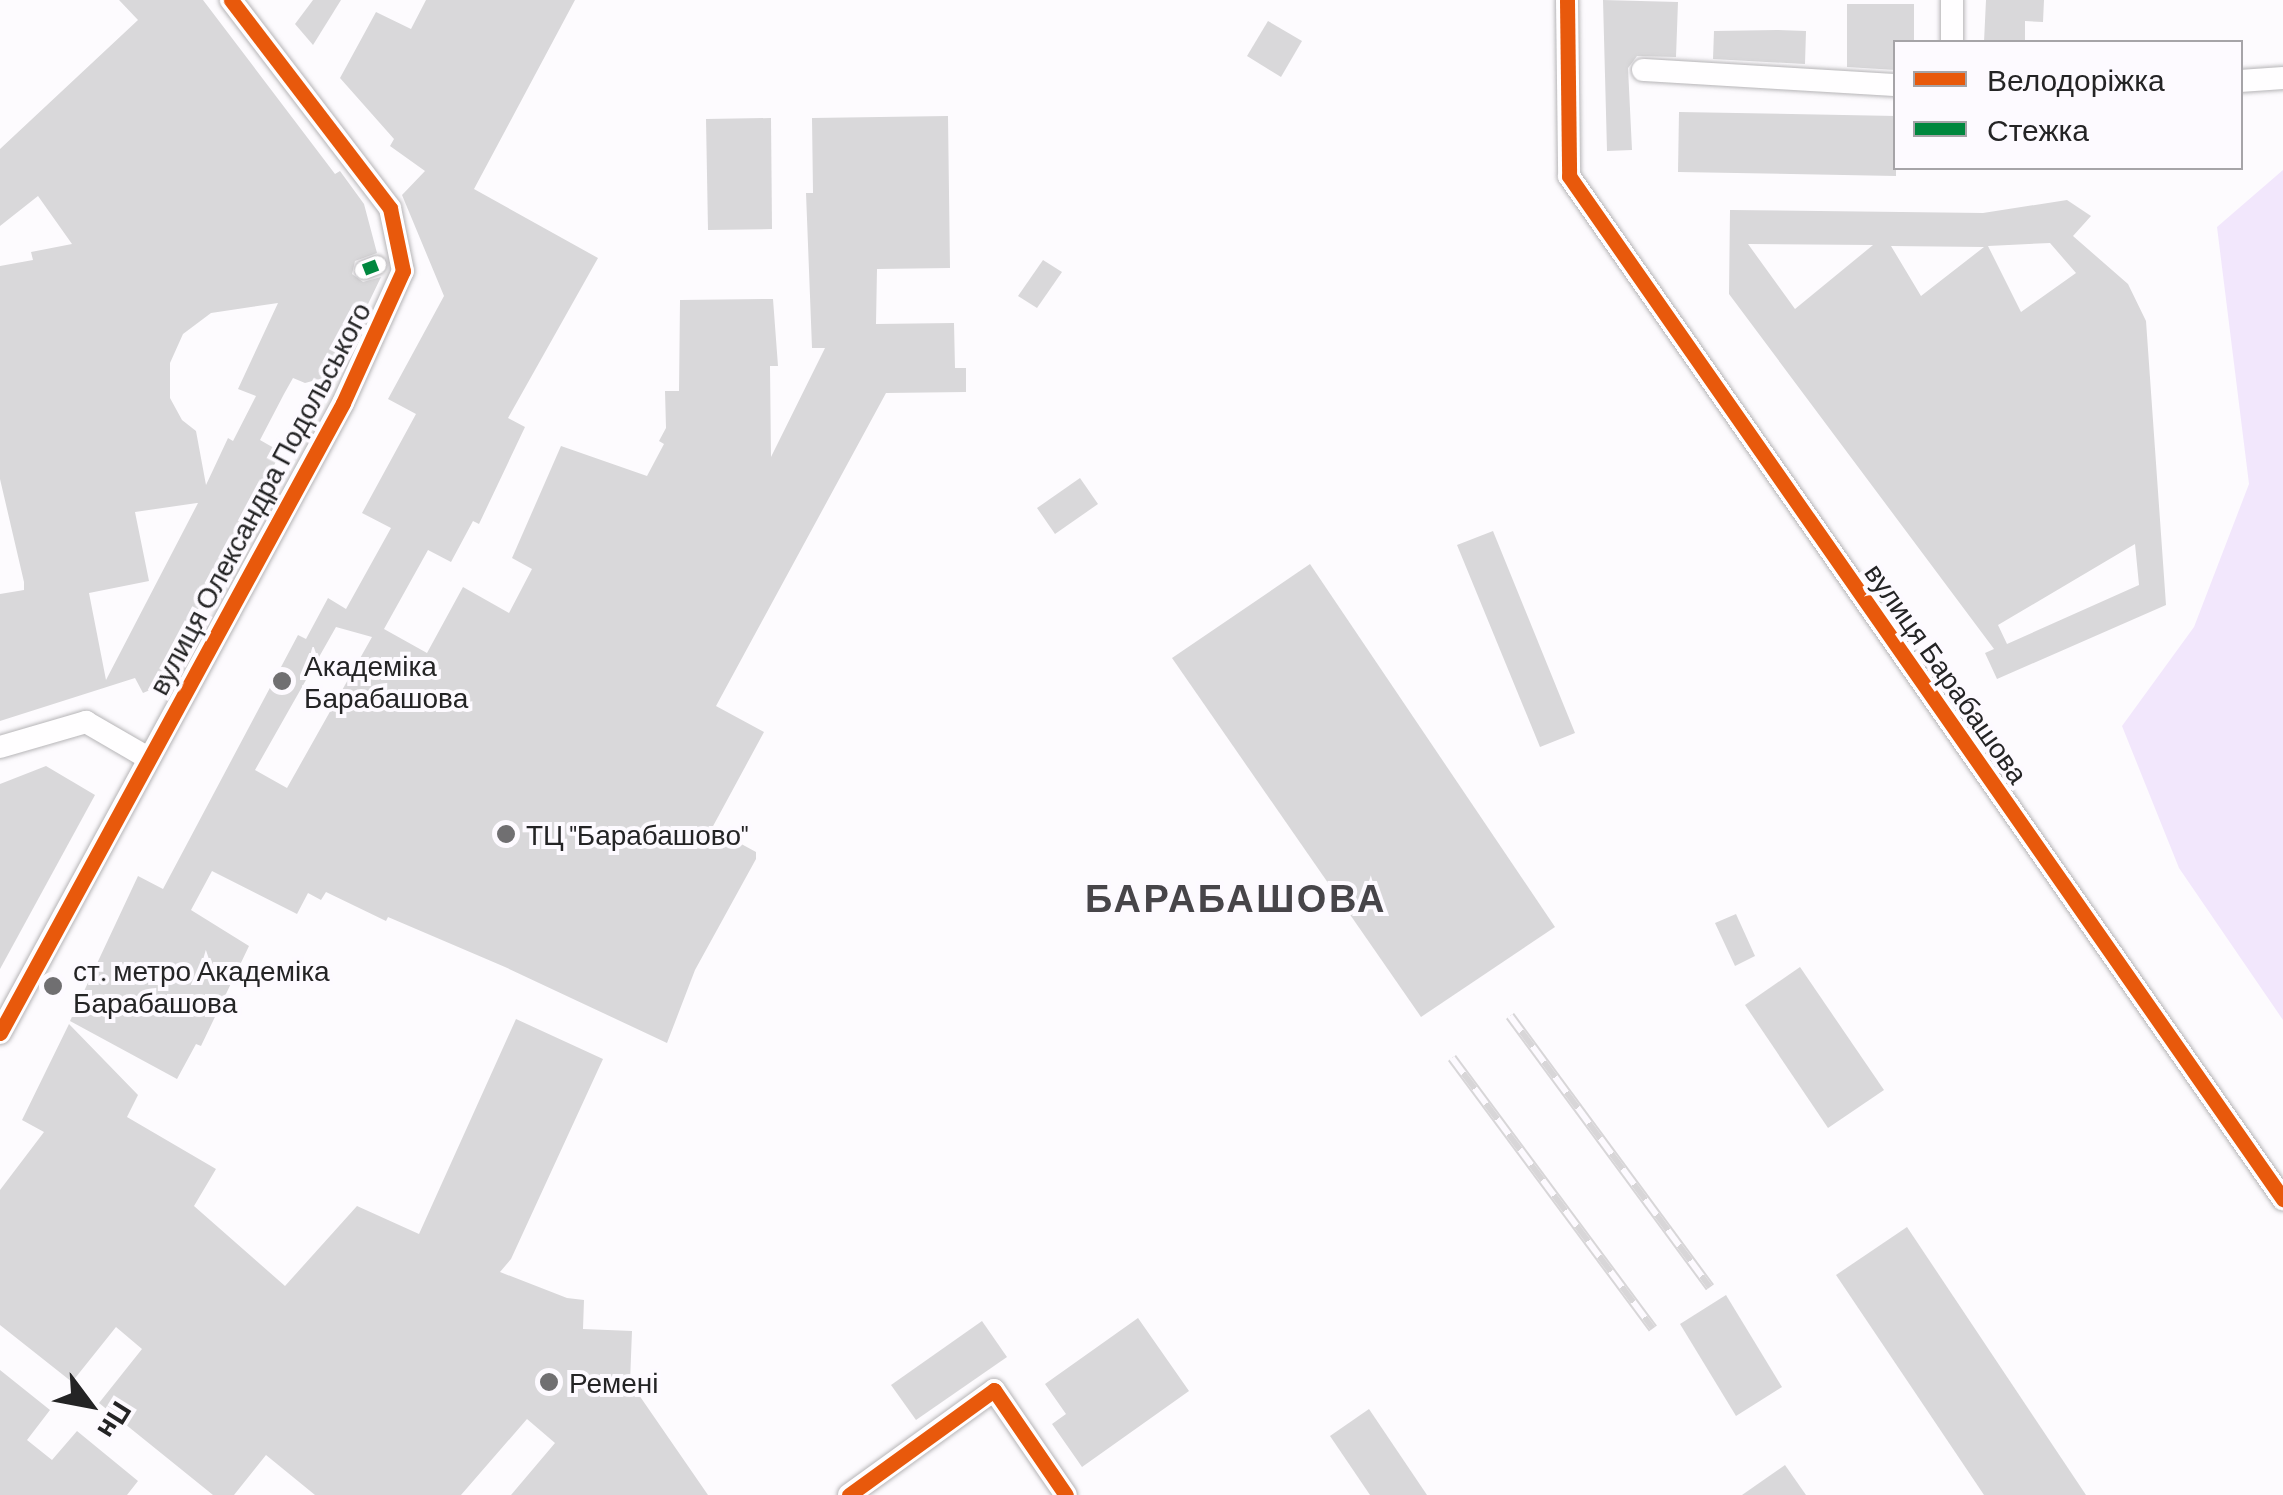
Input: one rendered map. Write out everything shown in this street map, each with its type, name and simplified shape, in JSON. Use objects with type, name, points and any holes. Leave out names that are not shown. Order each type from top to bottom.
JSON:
[{"type":"street","name":"вулиця Олександра Подольського","points":[[0,1033],[342,404],[403,271],[390,208],[231,0]]},
{"type":"street","name":"вулиця Барабашова","points":[[1567,0],[1569,176],[2283,1198]]},
{"type":"street","points":[[1952,0],[1952,40]]},
{"type":"street","points":[[1643,70],[1893,85]]},
{"type":"street","points":[[2243,81],[2283,78]]},
{"type":"street","points":[[0,747],[86,722],[148,758]]},
{"type":"street","points":[[849,1495],[994,1390],[1066,1495]]},
{"type":"shaded area","points":[[2283,170],[2283,1020],[2179,868],[2122,726],[2194,627],[2249,484],[2217,227]]},
{"type":"building","points":[[119,0],[203,0],[335,174],[340,171],[364,204],[377,253],[355,261],[352,274],[363,282],[381,277],[330,383],[320,379],[305,383],[293,378],[284,394],[260,440],[281,452],[157,687],[143,693],[135,678],[0,721],[0,594],[24,590],[24,582],[0,479],[0,266],[33,260],[31,252],[72,244],[38,196],[0,226],[0,149],[138,20]],"holes":[[[278,303],[238,389],[256,396],[233,441],[228,438],[206,485],[196,431],[182,420],[170,398],[170,363],[183,334],[211,313]],[[198,503],[106,680],[89,593],[149,581],[135,512]]]},
{"type":"building","points":[[313,0],[341,0],[313,45],[295,24]]},
{"type":"building","points":[[426,0],[575,0],[474,189],[598,258],[508,418],[525,427],[479,524],[473,521],[451,562],[428,550],[384,629],[427,653],[463,587],[509,613],[532,569],[512,558],[561,446],[647,476],[664,444],[659,441],[666,428],[665,391],[679,391],[680,300],[773,299],[778,366],[770,366],[771,457],[825,348],[812,348],[806,193],[813,193],[812,118],[948,116],[950,268],[877,269],[876,324],[954,323],[955,368],[966,368],[966,392],[886,393],[716,706],[764,732],[712,828],[756,852],[756,859],[695,970],[667,1043],[505,967],[388,917],[386,921],[326,892],[321,900],[308,893],[297,914],[212,871],[191,910],[249,946],[201,1046],[196,1044],[177,1079],[70,1021],[138,876],[163,889],[298,635],[306,639],[328,598],[346,609],[391,528],[362,513],[416,414],[388,399],[444,296],[402,195],[425,171],[390,146],[394,139],[340,78],[376,12],[411,29]],"holes":[[[336,627],[372,637],[287,788],[255,770]]]},
{"type":"building","points":[[1603,0],[1678,2],[1676,57],[1637,56],[1628,68],[1632,150],[1607,151]]},
{"type":"building","points":[[1986,0],[2044,0],[2043,22],[2025,21],[2025,40],[1984,40]]},
{"type":"building","points":[[1847,4],[1914,4],[1914,40],[1893,40],[1893,70],[1847,67]]},
{"type":"building","points":[[1268,21],[1302,41],[1281,77],[1247,56]]},
{"type":"building","points":[[1714,31],[1806,31],[1805,64],[1713,59]]},
{"type":"building","points":[[1679,112],[1893,116],[1896,176],[1678,172]]},
{"type":"building","points":[[771,118],[772,229],[708,230],[706,119]]},
{"type":"building","points":[[2067,200],[2091,216],[2073,236],[2128,284],[2146,321],[2166,605],[1997,679],[1985,653],[1994,649],[1729,294],[1730,210],[1983,213]],"holes":[[[2050,243],[2076,273],[2021,312],[1988,246]],[[1748,244],[1873,245],[1795,309]],[[1891,246],[1984,247],[1921,296]],[[2135,544],[2139,585],[2007,644],[1998,625]]]},
{"type":"building","points":[[1043,260],[1062,272],[1037,308],[1018,296]]},
{"type":"building","points":[[1080,478],[1098,504],[1055,534],[1037,508]]},
{"type":"building","points":[[1493,531],[1575,733],[1540,747],[1457,545]]},
{"type":"building","points":[[1310,564],[1555,927],[1421,1017],[1172,658]]},
{"type":"building","points":[[46,766],[95,795],[0,969],[0,784]]},
{"type":"building","points":[[1736,914],[1755,956],[1735,966],[1715,923]]},
{"type":"building","points":[[1800,967],[1884,1090],[1828,1128],[1745,1005]]},
{"type":"building","points":[[516,1019],[603,1059],[511,1259],[500,1272],[567,1298],[584,1300],[583,1329],[632,1331],[630,1382],[708,1495],[511,1495],[555,1443],[527,1419],[461,1495],[315,1495],[266,1455],[234,1495],[213,1495],[99,1403],[142,1349],[116,1327],[72,1382],[0,1325],[0,1190],[44,1132],[22,1120],[69,1024],[138,1095],[127,1117],[216,1169],[194,1206],[285,1286],[357,1206],[419,1234]]},
{"type":"building","points":[[1907,1227],[2086,1495],[1984,1495],[1836,1275]]},
{"type":"building","points":[[1726,1295],[1782,1387],[1736,1416],[1680,1324]]},
{"type":"building","points":[[1138,1318],[1189,1391],[1082,1467],[1052,1424],[1066,1414],[1045,1384]]},
{"type":"building","points":[[982,1321],[1007,1357],[916,1420],[891,1385]]},
{"type":"building","points":[[0,1370],[50,1410],[27,1440],[52,1460],[77,1431],[138,1481],[127,1495],[0,1495]]},
{"type":"building","points":[[1369,1409],[1427,1495],[1370,1495],[1330,1436]]},
{"type":"building","points":[[1785,1465],[1806,1495],[1742,1495]]},
{"type":"railway","points":[[1510,1016],[1710,1287]]},
{"type":"railway","points":[[1452,1058],[1653,1329]]},
{"type":"marked path","points":[[364,270],[377,265]]},
{"type":"cycle path","points":[[0,1033],[343,403],[403,271],[390,208],[231,0]]},
{"type":"cycle path","points":[[1567,0],[1569,176],[2283,1199]]},
{"type":"cycle path","points":[[849,1495],[994,1390],[1066,1495]]},
{"type":"place","name":"Академіка Барабашова","points":[[282,681]]},
{"type":"place","name":"ТЦ \"Барабашово\"","points":[[506,834]]},
{"type":"place","name":"ст. метро Академіка Барабашова","points":[[53,986]]},
{"type":"place","name":"Ремені","points":[[549,1382]]},
{"type":"district","name":"БАРАБАШОВА","points":[[1236,898]]}]
